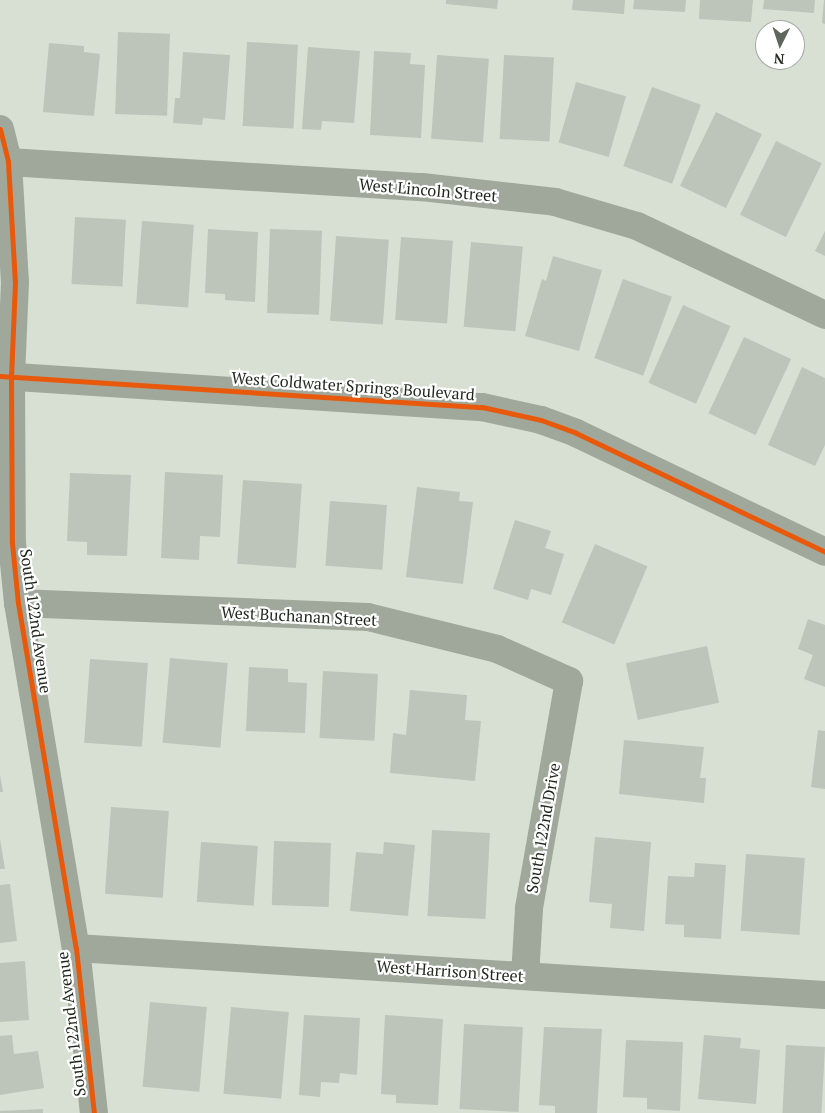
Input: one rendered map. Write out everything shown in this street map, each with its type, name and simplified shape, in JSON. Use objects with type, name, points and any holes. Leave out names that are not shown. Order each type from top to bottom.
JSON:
[{"type":"street","name":"South 122nd Avenue","points":[[0,129],[8,162],[15,282],[5,377],[12,543],[18,603],[76,948],[94,1113]]},
{"type":"street","name":"West Lincoln Street","points":[[8,162],[422,187],[555,202],[637,226],[825,314]]},
{"type":"street","name":"West Coldwater Springs Boulevard","points":[[5,377],[482,407],[541,420],[576,433],[825,552]]},
{"type":"street","name":"West Buchanan Street","points":[[18,603],[368,617],[497,649],[569,681]]},
{"type":"street","name":"South 122nd Drive","points":[[525,976],[529,909],[569,681]]},
{"type":"street","name":"West Harrison Street","points":[[76,948],[825,995]]},
{"type":"building","points":[[446,0],[498,0],[497,9],[446,4]]},
{"type":"building","points":[[573,0],[625,0],[624,14],[572,10]]},
{"type":"building","points":[[634,0],[686,0],[685,12],[633,9]]},
{"type":"building","points":[[700,0],[753,0],[751,22],[699,19]]},
{"type":"building","points":[[764,0],[815,0],[814,13],[763,9]]},
{"type":"building","points":[[825,0],[825,24],[822,23]]},
{"type":"building","points":[[118,32],[170,34],[167,116],[115,114]]},
{"type":"building","points":[[247,42],[298,45],[294,129],[243,126]]},
{"type":"building","points":[[49,43],[84,46],[84,52],[100,54],[94,116],[43,112]]},
{"type":"building","points":[[308,47],[360,51],[354,123],[322,121],[321,130],[302,129]]},
{"type":"building","points":[[374,51],[411,53],[410,64],[425,65],[421,138],[370,135]]},
{"type":"building","points":[[183,52],[230,55],[225,120],[203,118],[202,125],[173,123],[175,98],[180,98]]},
{"type":"building","points":[[437,55],[489,59],[483,142],[431,139]]},
{"type":"building","points":[[504,55],[554,58],[550,142],[500,139]]},
{"type":"building","points":[[576,82],[626,96],[609,157],[559,143]]},
{"type":"building","points":[[652,87],[701,105],[672,184],[623,166]]},
{"type":"building","points":[[716,112],[762,134],[726,208],[680,186]]},
{"type":"building","points":[[776,141],[822,163],[786,237],[740,215]]},
{"type":"building","points":[[75,217],[126,220],[122,287],[71,284]]},
{"type":"building","points":[[142,221],[194,225],[188,307],[136,304]]},
{"type":"building","points":[[208,229],[258,232],[255,302],[225,300],[225,294],[205,293]]},
{"type":"building","points":[[270,229],[322,231],[319,315],[267,313]]},
{"type":"building","points":[[825,231],[825,256],[815,251]]},
{"type":"building","points":[[336,236],[389,240],[383,324],[330,321]]},
{"type":"building","points":[[401,237],[453,241],[447,323],[395,320]]},
{"type":"building","points":[[471,242],[523,247],[515,331],[464,327]]},
{"type":"building","points":[[553,256],[602,270],[579,351],[525,336],[542,279],[546,281]]},
{"type":"building","points":[[623,279],[672,297],[643,376],[594,358]]},
{"type":"building","points":[[683,305],[731,326],[696,404],[648,383]]},
{"type":"building","points":[[744,337],[791,359],[756,435],[709,413]]},
{"type":"building","points":[[802,367],[825,378],[825,445],[815,466],[768,445]]},
{"type":"building","points":[[165,472],[223,475],[220,537],[200,536],[199,560],[161,558]]},
{"type":"building","points":[[70,473],[131,475],[127,556],[87,555],[87,542],[67,541]]},
{"type":"building","points":[[243,480],[302,484],[296,568],[237,564]]},
{"type":"building","points":[[417,487],[460,492],[459,501],[473,502],[463,584],[406,577]]},
{"type":"building","points":[[330,501],[387,505],[382,570],[325,566]]},
{"type":"building","points":[[515,520],[551,531],[545,548],[564,554],[551,595],[531,589],[528,600],[493,589]]},
{"type":"building","points":[[595,544],[647,566],[614,645],[562,622]]},
{"type":"building","points":[[808,619],[825,625],[825,687],[804,679],[813,655],[798,649]]},
{"type":"building","points":[[707,646],[719,703],[638,720],[626,663]]},
{"type":"building","points":[[170,658],[228,663],[220,748],[163,743]]},
{"type":"building","points":[[90,659],[148,663],[142,747],[84,743]]},
{"type":"building","points":[[249,667],[288,669],[288,682],[307,683],[305,733],[246,731]]},
{"type":"building","points":[[323,671],[378,674],[374,741],[319,738]]},
{"type":"building","points":[[410,690],[467,695],[465,720],[481,721],[475,781],[390,773],[393,733],[406,735]]},
{"type":"building","points":[[818,730],[825,731],[825,789],[811,787]]},
{"type":"building","points":[[624,740],[704,747],[700,778],[706,778],[704,803],[619,794]]},
{"type":"building","points":[[0,775],[3,792],[0,792]]},
{"type":"building","points":[[111,807],[169,811],[163,898],[105,894]]},
{"type":"building","points":[[432,830],[490,833],[485,919],[427,916]]},
{"type":"building","points":[[595,837],[651,842],[644,931],[610,928],[612,904],[589,902]]},
{"type":"building","points":[[0,839],[5,869],[0,869]]},
{"type":"building","points":[[274,841],[331,843],[329,907],[272,905]]},
{"type":"building","points":[[201,842],[258,846],[254,906],[197,902]]},
{"type":"building","points":[[384,842],[415,845],[408,916],[350,911],[356,852],[383,854]]},
{"type":"building","points":[[746,854],[805,858],[799,935],[741,931]]},
{"type":"building","points":[[695,863],[726,865],[721,939],[684,937],[684,925],[665,924],[668,876],[694,877]]},
{"type":"building","points":[[10,884],[17,941],[0,943],[0,885]]},
{"type":"building","points":[[25,961],[29,1020],[0,1022],[0,963]]},
{"type":"building","points":[[150,1002],[207,1007],[199,1092],[143,1087]]},
{"type":"building","points":[[231,1007],[289,1012],[281,1099],[223,1094]]},
{"type":"building","points":[[304,1015],[360,1018],[357,1075],[340,1073],[339,1083],[321,1082],[320,1097],[299,1095]]},
{"type":"building","points":[[385,1015],[443,1019],[438,1105],[396,1103],[396,1095],[381,1094]]},
{"type":"building","points":[[464,1024],[523,1027],[518,1112],[460,1109]]},
{"type":"building","points":[[544,1027],[602,1029],[597,1113],[555,1113],[555,1106],[539,1105]]},
{"type":"building","points":[[12,1035],[14,1054],[38,1051],[44,1088],[0,1095],[0,1036]]},
{"type":"building","points":[[704,1035],[741,1038],[740,1048],[760,1050],[756,1104],[698,1099]]},
{"type":"building","points":[[626,1040],[683,1042],[680,1111],[647,1109],[647,1098],[623,1097]]},
{"type":"building","points":[[786,1045],[825,1047],[821,1113],[782,1113]]},
{"type":"building","points":[[43,1109],[43,1113],[0,1113],[0,1111]]},
{"type":"cycle path","points":[[0,129],[8,162],[15,282],[11,377],[12,543],[18,603],[76,948],[94,1113]]},
{"type":"cycle path","points":[[0,376],[482,407],[541,420],[576,433],[825,552]]}]
